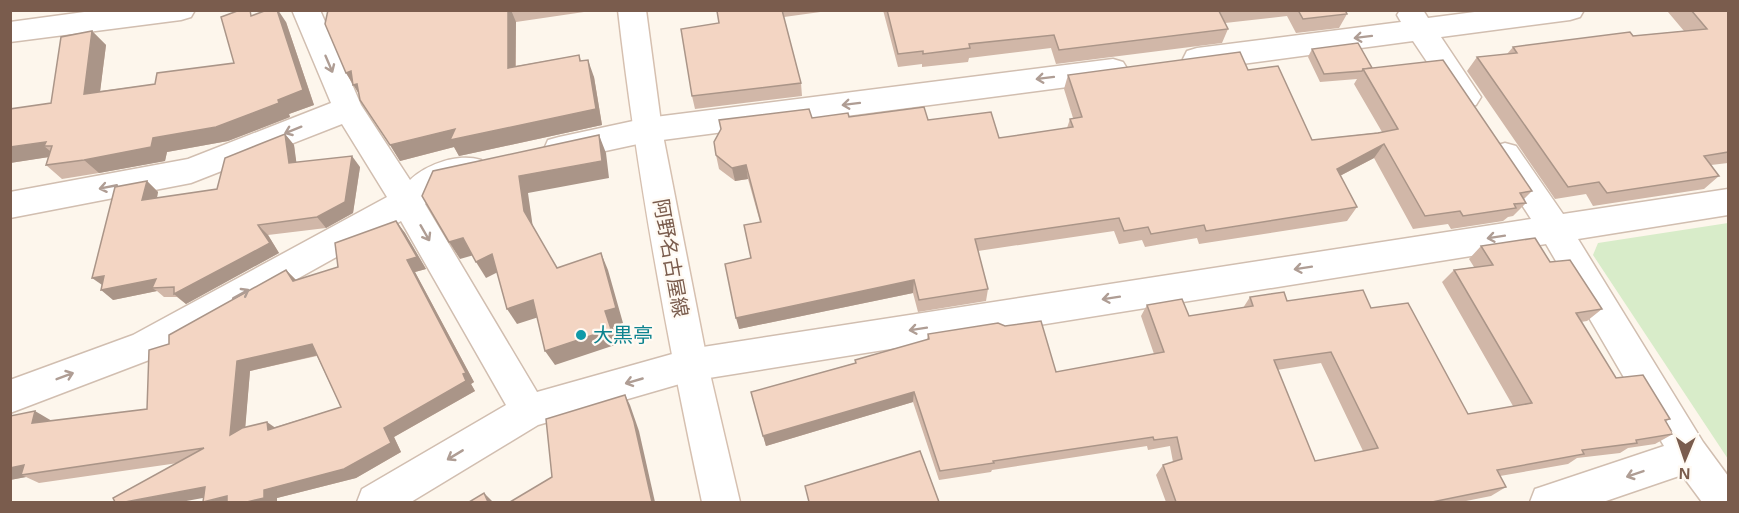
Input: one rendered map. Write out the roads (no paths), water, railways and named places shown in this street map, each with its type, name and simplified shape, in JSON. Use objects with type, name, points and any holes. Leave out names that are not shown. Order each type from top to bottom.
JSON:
[{"type":"street","points":[[10,32],[182,10]]},
{"type":"street","points":[[306,10],[348,109],[407,202],[530,411]]},
{"type":"street","name":"阿野名古屋線","points":[[632,10],[647,130],[690,365],[721,502]]},
{"type":"street","points":[[1175,62],[1414,20],[1570,10]]},
{"type":"street","points":[[1414,20],[1554,228],[1690,455],[1725,502]]},
{"type":"street","points":[[534,155],[647,130],[1140,66]]},
{"type":"street","points":[[10,205],[191,171],[348,109]]},
{"type":"street","points":[[10,397],[146,346],[407,202],[433,177],[501,162]]},
{"type":"street","points":[[376,502],[530,411],[690,365],[1728,202]]},
{"type":"street","points":[[1549,502],[1690,455]]},
{"type":"place","name":"大黒亭","points":[[581,335]]}]
